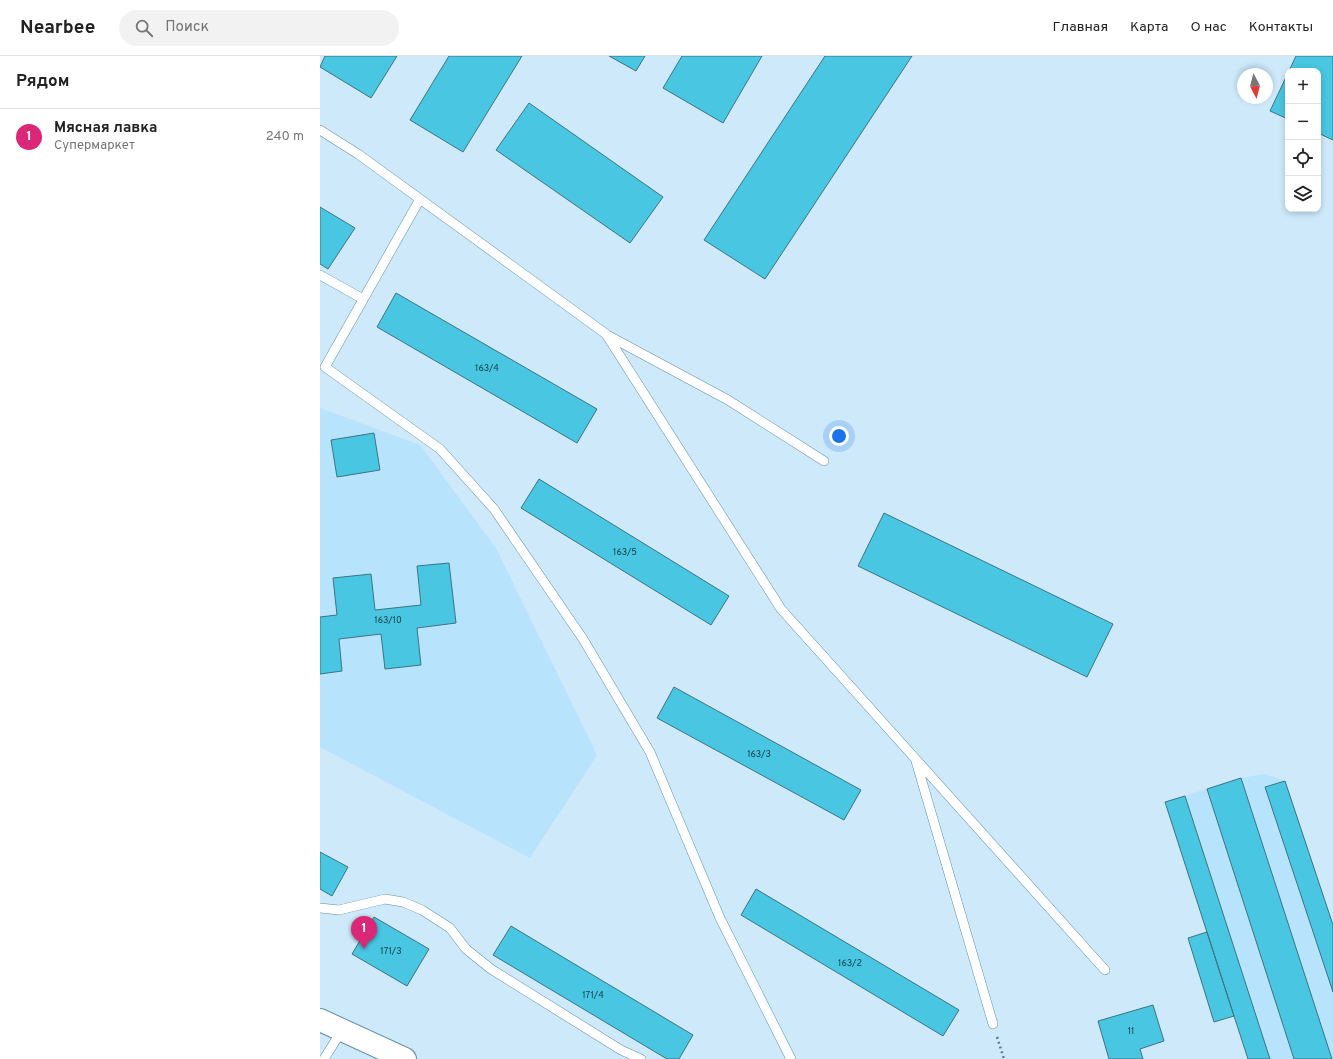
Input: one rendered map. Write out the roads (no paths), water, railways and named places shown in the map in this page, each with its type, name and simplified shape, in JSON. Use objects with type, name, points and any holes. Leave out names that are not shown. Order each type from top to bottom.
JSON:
[{"type":"street","points":[[320,1020],[405,1059]]},
{"type":"lane","points":[[320,130],[358,154],[606,334],[728,400],[824,461]]},
{"type":"lane","points":[[420,199],[325,367],[440,449],[494,509],[583,639],[650,752],[720,918],[791,1059]]},
{"type":"lane","points":[[320,275],[363,299]]},
{"type":"lane","points":[[606,334],[781,609],[1105,970]]},
{"type":"lane","points":[[915,759],[993,1024]]},
{"type":"lane","points":[[320,908],[339,910],[385,899],[403,902],[422,910],[450,928],[466,949],[491,969],[621,1050],[641,1059]]},
{"type":"lane","points":[[324,1059],[342,1030]]},
{"type":"place","name":"Мясная лавка","points":[[364,949]]}]
